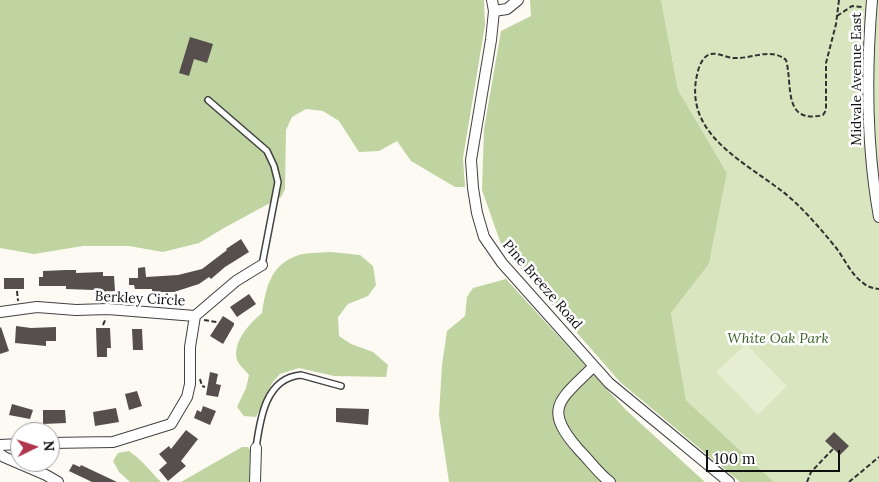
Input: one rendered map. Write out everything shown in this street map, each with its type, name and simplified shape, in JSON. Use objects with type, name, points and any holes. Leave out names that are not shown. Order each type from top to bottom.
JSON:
[{"type":"street","name":"Pine Breeze Road","points":[[492,0],[494,11],[471,160],[477,213],[484,237],[502,263],[609,383],[729,482]]},
{"type":"street","points":[[494,11],[507,10],[518,0]]},
{"type":"street","name":"Midvale Avenue East","points":[[871,4],[868,120],[879,217]]},
{"type":"street","name":"Berkley Circle","points":[[0,312],[36,307],[76,310],[108,309],[198,317],[236,282],[262,265]]},
{"type":"street","points":[[60,443],[114,442],[171,424],[187,397],[190,384],[192,328],[198,317]]},
{"type":"street","points":[[594,366],[565,395],[558,410],[558,419],[569,438],[610,482]]},
{"type":"street","points":[[255,482],[256,448]]},
{"type":"street","points":[[0,454],[58,482]]},
{"type":"lane","points":[[208,100],[266,151],[274,166],[278,182],[262,265]]},
{"type":"lane","points":[[256,448],[266,403],[272,391],[280,383],[287,378],[301,375],[341,386]]},
{"type":"path","points":[[839,0],[826,63],[826,110],[823,115],[808,117],[795,110],[790,98],[786,60],[782,56],[772,54],[741,59],[709,54],[703,58],[698,69],[696,86],[697,111],[706,128],[721,144],[787,194],[800,207],[836,249],[860,282],[869,288],[879,289]]},
{"type":"path","points":[[837,16],[852,6],[871,4]]},
{"type":"path","points":[[17,291],[18,301]]},
{"type":"path","points":[[160,307],[162,300],[167,297],[169,292]]},
{"type":"path","points":[[95,293],[95,303]]},
{"type":"path","points":[[198,317],[217,322]]},
{"type":"path","points":[[195,378],[199,379],[202,386],[206,387]]},
{"type":"path","points":[[807,482],[811,472],[833,449]]},
{"type":"path","points":[[849,482],[879,457]]},
{"type":"green space","points":[[0,0],[484,0],[485,25],[463,158],[465,187],[455,187],[411,161],[397,141],[379,151],[359,152],[339,121],[323,111],[306,109],[292,117],[286,130],[285,189],[281,197],[199,243],[163,252],[129,246],[83,246],[34,254],[0,248]]},
{"type":"green space","points":[[530,0],[661,0],[678,90],[727,173],[709,264],[671,313],[686,400],[774,482],[740,482],[620,382],[502,247],[482,190],[484,129],[501,31],[531,16]]},
{"type":"green space","name":"White Oak Park","points":[[661,0],[879,0],[879,482],[774,482],[686,400],[671,313],[709,264],[727,173],[678,90]]},
{"type":"green space","points":[[331,252],[360,255],[373,266],[376,285],[368,296],[348,304],[338,317],[339,336],[351,344],[373,352],[388,365],[386,377],[334,376],[299,368],[280,374],[272,383],[256,417],[244,416],[237,407],[246,388],[249,375],[237,360],[237,346],[247,328],[262,313],[265,295],[271,279],[287,260],[309,253]]},
{"type":"green space","points":[[506,279],[626,410],[705,482],[449,482],[439,415],[442,365],[447,331],[465,316],[467,297],[473,288]]},
{"type":"green space","points":[[746,344],[787,386],[758,415],[716,372]]},
{"type":"green space","points":[[242,447],[248,447],[250,450],[249,482],[181,482]]},
{"type":"green space","points":[[129,451],[161,482],[130,482],[119,472],[113,461],[118,453]]},
{"type":"building","points":[[190,37],[213,44],[207,63],[194,59],[189,76],[179,73]]},
{"type":"building","points":[[241,239],[249,252],[225,267],[211,279],[209,277],[199,284],[174,292],[152,292],[152,289],[135,289],[134,285],[129,285],[129,278],[138,278],[138,268],[145,267],[146,277],[178,275],[202,269]]},
{"type":"building","points":[[76,270],[76,273],[103,272],[103,276],[114,276],[115,291],[94,292],[94,290],[66,289],[66,286],[39,286],[39,277],[43,277],[43,271]]},
{"type":"building","points":[[4,278],[24,278],[24,289],[4,289]]},
{"type":"building","points":[[249,294],[256,304],[237,317],[230,307]]},
{"type":"building","points":[[223,316],[234,323],[234,325],[223,344],[210,336]]},
{"type":"building","points":[[16,326],[31,328],[56,327],[56,341],[46,341],[46,346],[15,343]]},
{"type":"building","points":[[0,328],[9,351],[0,354]]},
{"type":"building","points":[[96,328],[110,328],[111,348],[107,348],[107,357],[97,357]]},
{"type":"building","points":[[132,329],[142,329],[143,350],[133,350]]},
{"type":"building","points":[[210,372],[218,374],[216,384],[221,385],[218,397],[206,395]]},
{"type":"building","points":[[137,391],[142,406],[129,410],[125,394]]},
{"type":"building","points":[[12,404],[33,410],[30,419],[9,415]]},
{"type":"building","points":[[203,406],[216,411],[210,425],[194,418],[197,410],[201,412]]},
{"type":"building","points":[[116,408],[119,422],[95,426],[93,412]]},
{"type":"building","points":[[336,408],[369,409],[368,425],[336,422]]},
{"type":"building","points":[[43,410],[65,410],[66,423],[43,422]]},
{"type":"building","points":[[186,430],[198,439],[181,461],[186,466],[168,481],[159,470],[167,463],[159,454],[169,446],[171,449]]},
{"type":"building","points":[[834,432],[849,446],[840,455],[825,441]]},
{"type":"building","points":[[73,464],[80,467],[81,465],[117,482],[92,482],[69,471]]}]
